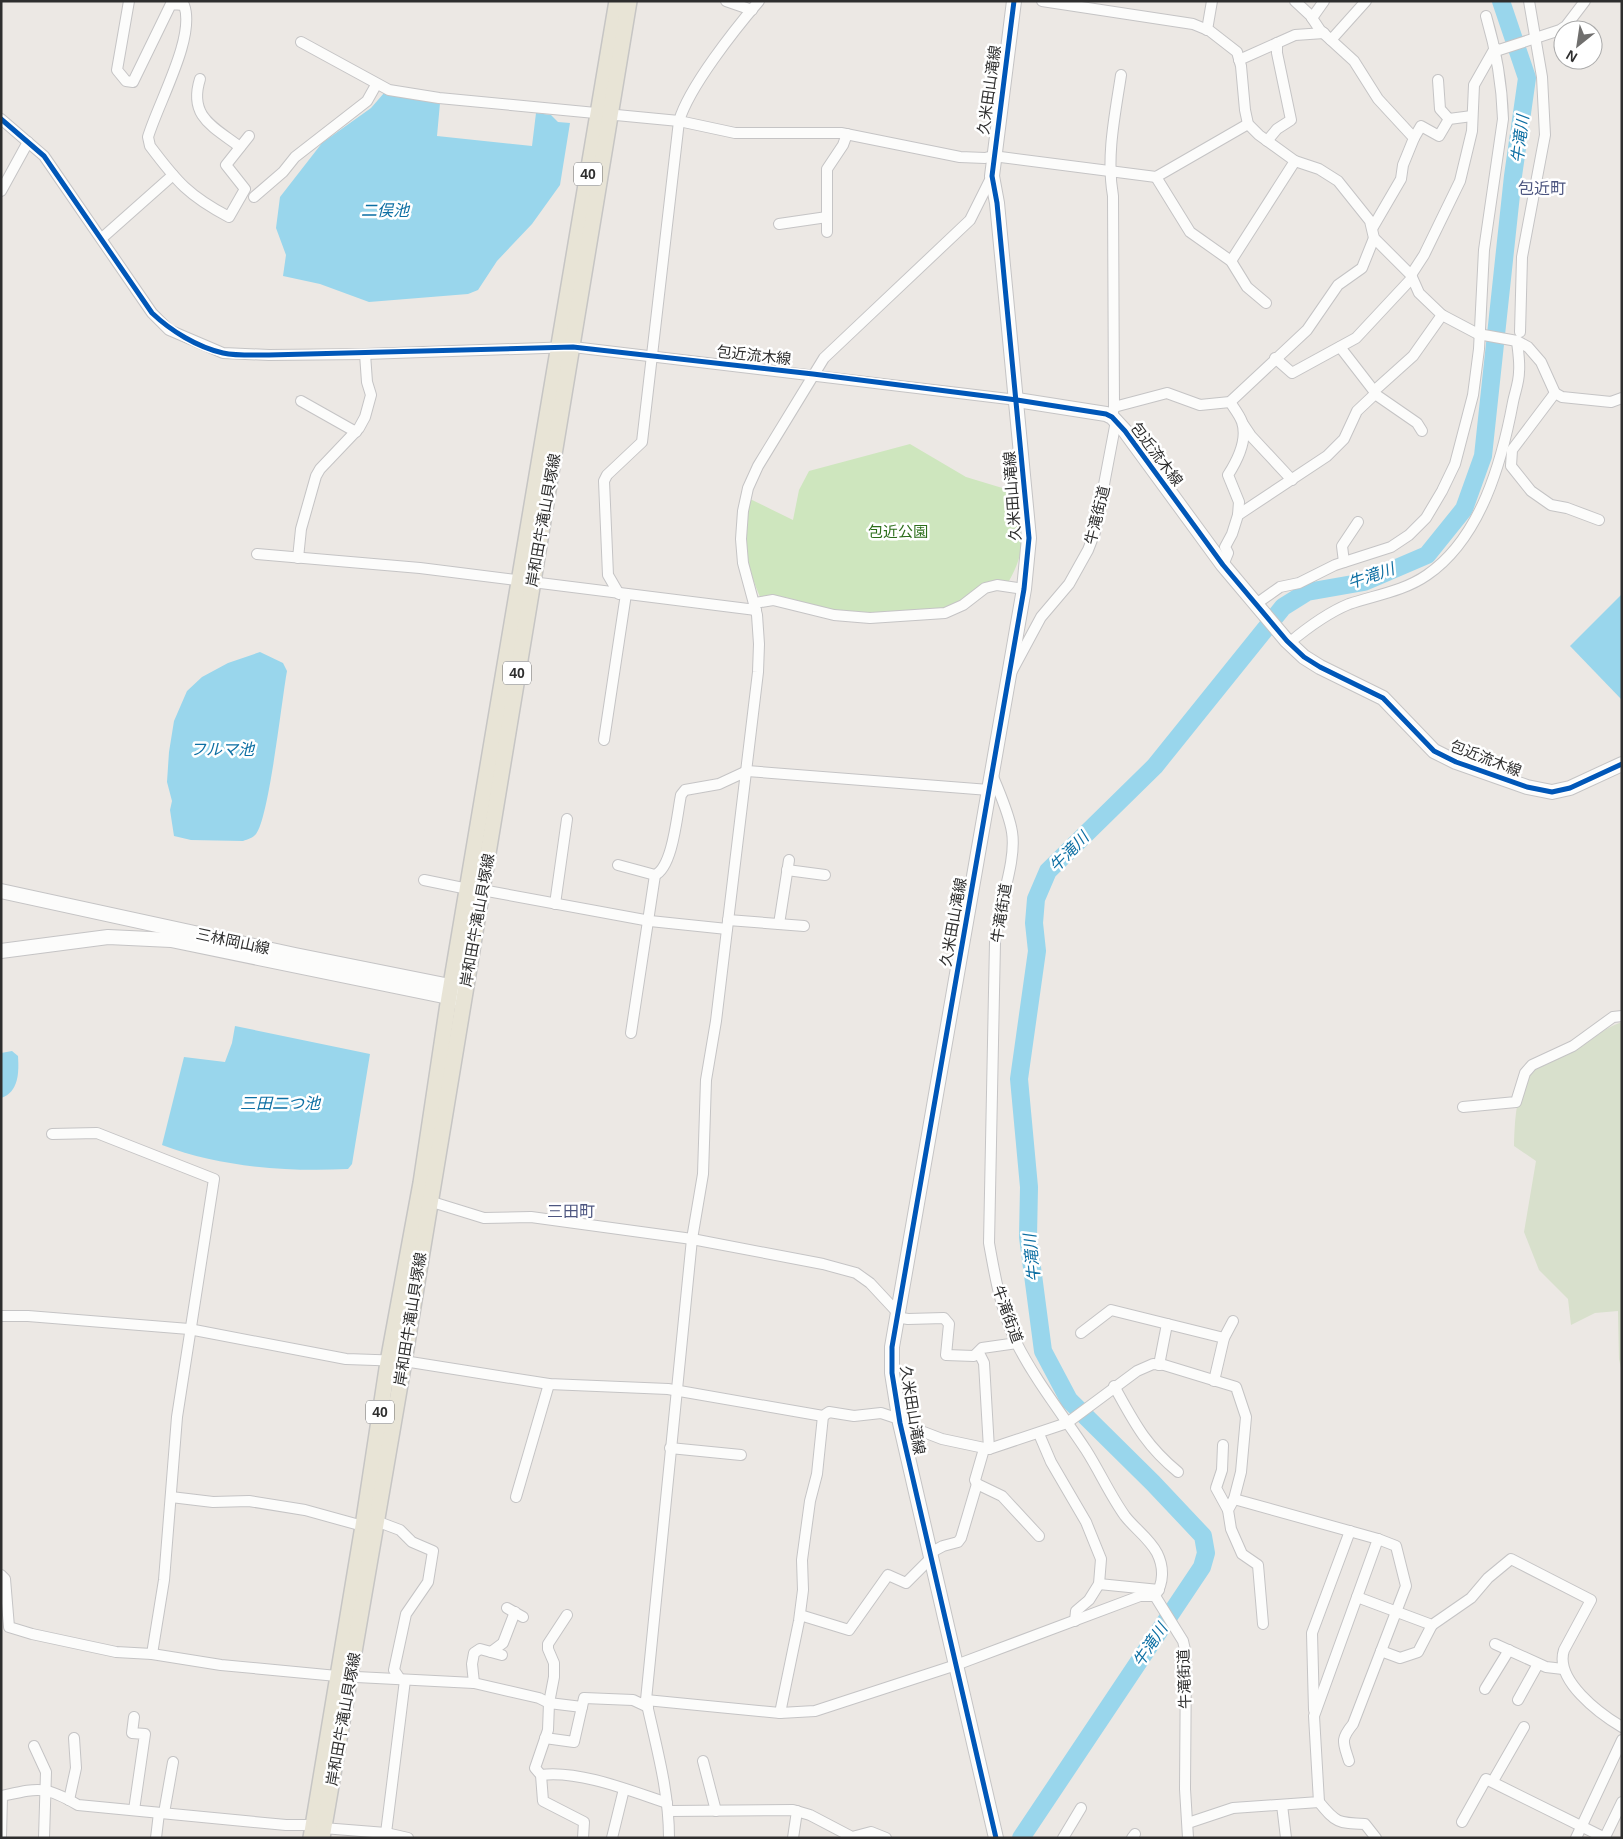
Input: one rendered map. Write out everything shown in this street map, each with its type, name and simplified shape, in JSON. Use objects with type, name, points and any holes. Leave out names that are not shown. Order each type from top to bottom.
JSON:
[{"type":"main road","name":"岸和田牛滝山貝塚線","points":[[317,1832],[369,1523],[388,1362],[457,993],[566,347],[604,114],[616,1]]},
{"type":"main road","name":"岸和田牛滝山貝塚線","points":[[604,114],[629,1]]},
{"type":"main road","name":"岸和田牛滝山貝塚線","points":[[369,1523],[404,1361],[429,1201],[457,993]]},
{"type":"street","points":[[129,1],[117,70],[126,81],[133,82],[171,4],[184,5],[187,14],[187,25],[181,50],[148,137],[150,146],[173,176],[201,203],[229,218],[245,189],[226,165],[249,136]]},
{"type":"street","points":[[726,1],[752,10]]},
{"type":"street","points":[[604,740],[623,594],[608,575],[604,481],[606,475],[642,442],[654,356],[679,121],[685,103],[759,1]]},
{"type":"street","name":"久米田山滝線","points":[[996,1838],[900,1420],[892,1373],[892,1347],[1024,589],[1030,538],[997,203],[992,176],[993,156],[1014,1]]},
{"type":"street","points":[[1042,1],[1193,24],[1208,30],[1237,52],[1244,110],[1248,124],[1267,141],[1295,161],[1319,169],[1338,181],[1373,227],[1374,238],[1362,268],[1338,285],[1307,330],[1230,402],[1200,405],[1167,393],[1114,415]]},
{"type":"street","points":[[1208,30],[1212,1]]},
{"type":"street","points":[[1295,1],[1327,37],[1354,61],[1378,99],[1414,138]]},
{"type":"street","points":[[1312,18],[1324,1]]},
{"type":"street","points":[[1239,60],[1295,35],[1327,37],[1366,1]]},
{"type":"street","points":[[1285,638],[1307,628],[1335,611],[1405,587],[1427,575],[1442,563],[1463,539],[1487,491],[1509,425],[1519,372],[1515,338],[1522,257],[1545,134],[1545,101],[1528,1]]},
{"type":"street","points":[[1275,358],[1292,373],[1356,338],[1411,276],[1424,255],[1460,181],[1469,151],[1474,85],[1497,49],[1566,26],[1585,1]]},
{"type":"street","points":[[1259,607],[1280,587],[1299,583],[1320,571],[1391,547],[1409,535],[1426,518],[1455,464],[1471,404],[1481,335],[1485,241],[1503,119],[1497,49],[1486,16]]},
{"type":"street","points":[[301,42],[376,85],[389,90],[440,98],[679,121],[735,133],[846,134],[960,157],[985,158],[993,156],[1156,177],[1248,124]]},
{"type":"street","points":[[1267,141],[1277,129],[1291,120],[1277,53],[1278,43]]},
{"type":"street","name":"牛滝街道","points":[[1009,676],[1041,617],[1069,584],[1088,550],[1095,532],[1114,415],[1113,196],[1109,171],[1112,133],[1121,75]]},
{"type":"street","points":[[200,79],[196,98],[202,118],[240,147]]},
{"type":"street","points":[[1438,80],[1440,109],[1449,120]]},
{"type":"street","points":[[254,197],[283,172],[295,157],[368,101],[376,85]]},
{"type":"street","points":[[1373,227],[1401,179],[1403,165],[1421,126],[1439,136],[1449,120],[1472,116]]},
{"type":"street","name":"包近流木線","points":[[1,118],[44,156],[152,313],[169,330],[207,347],[223,353],[269,355],[365,354],[566,347],[812,374],[1017,400],[1114,415],[1223,565],[1285,638],[1304,657],[1320,667],[1383,698],[1434,751],[1456,762],[1527,786],[1552,792],[1570,788],[1622,764]]},
{"type":"street","points":[[827,232],[827,169],[843,145],[846,134]]},
{"type":"street","points":[[1,191],[28,142]]},
{"type":"street","points":[[1231,261],[1295,161]]},
{"type":"street","points":[[102,238],[173,176]]},
{"type":"street","points":[[669,1838],[664,1772],[647,1703],[670,1448],[692,1239],[703,1174],[705,1094],[747,771],[758,662],[759,644],[755,606],[743,563],[741,539],[743,511],[748,488],[758,466],[812,374],[842,340],[970,220],[992,176]]},
{"type":"street","points":[[1156,177],[1190,232],[1231,261],[1247,288],[1266,303]]},
{"type":"street","points":[[779,224],[827,217]]},
{"type":"street","points":[[1374,238],[1411,276],[1419,293],[1442,315],[1481,335],[1515,338],[1528,347],[1541,362],[1555,393],[1562,396],[1610,402],[1622,398]]},
{"type":"street","points":[[1238,515],[1333,451],[1344,439],[1358,411],[1374,393],[1414,356],[1442,315]]},
{"type":"street","points":[[1340,347],[1374,393],[1417,423],[1422,431]]},
{"type":"street","points":[[298,558],[301,530],[316,476],[356,432],[370,404],[371,395],[367,382],[365,354]]},
{"type":"street","points":[[1555,393],[1512,450],[1511,466],[1531,492],[1551,505],[1567,508],[1599,520]]},
{"type":"street","points":[[301,401],[356,432]]},
{"type":"street","points":[[1230,402],[1251,436],[1292,480]]},
{"type":"street","points":[[1223,565],[1228,553],[1225,547],[1232,534],[1238,515],[1239,502],[1228,475],[1237,460],[1243,442],[1243,423]]},
{"type":"street","points":[[1344,562],[1342,546],[1358,522]]},
{"type":"street","points":[[257,554],[420,568],[623,594],[755,606],[773,600],[834,615],[870,618],[945,613],[963,605],[985,588],[998,585],[1024,589]]},
{"type":"street","points":[[618,865],[655,875],[664,869],[667,863],[681,795],[685,790],[718,784],[747,771],[989,790]]},
{"type":"street","name":"牛滝街道","points":[[992,773],[1012,832],[1012,853],[996,923],[989,1243],[1006,1316],[1016,1343],[1069,1422],[1126,1517],[1158,1554],[1162,1570],[1157,1595],[1177,1630],[1186,1654],[1185,1789],[1188,1838]]},
{"type":"street","points":[[555,904],[567,819]]},
{"type":"street","points":[[779,924],[788,865],[825,875]]},
{"type":"street","points":[[631,1033],[650,921],[655,875]]},
{"type":"street","points":[[424,880],[650,921],[804,926]]},
{"type":"street","name":"三林岡山線","points":[[1,891],[457,993]]},
{"type":"street","name":"三林岡山線","points":[[1,951],[108,938],[170,940],[457,993]]},
{"type":"street","points":[[1463,1107],[1516,1102],[1525,1073],[1532,1065],[1573,1046],[1614,1017],[1622,1016]]},
{"type":"street","points":[[52,1134],[97,1133],[214,1179],[189,1329],[177,1417],[164,1580],[152,1654]]},
{"type":"street","points":[[429,1201],[484,1218],[531,1217],[692,1239],[786,1256],[856,1274],[870,1283],[897,1315],[908,1319],[944,1318],[949,1324],[946,1355],[974,1356],[982,1348],[1016,1343]]},
{"type":"street","points":[[1081,1333],[1111,1310],[1224,1338]]},
{"type":"street","points":[[1,1316],[28,1316],[189,1329],[346,1359],[388,1362],[404,1361],[549,1384],[676,1391],[822,1416],[829,1412],[854,1416],[881,1413],[942,1439],[986,1449],[1039,1434],[1069,1422],[1114,1386],[1137,1371],[1153,1364],[1236,1387],[1246,1417],[1240,1472],[1234,1499],[1228,1510]]},
{"type":"street","points":[[1214,1381],[1224,1338],[1233,1321]]},
{"type":"street","points":[[1159,1365],[1167,1324]]},
{"type":"street","points":[[800,1615],[849,1630],[888,1575],[906,1583],[943,1546],[958,1542],[961,1538],[986,1449],[984,1363],[979,1353]]},
{"type":"street","points":[[520,1492],[539,1439],[549,1384]]},
{"type":"street","points":[[1114,1386],[1144,1438],[1158,1456],[1178,1472]]},
{"type":"street","points":[[780,1713],[800,1615],[803,1590],[802,1560],[810,1502],[817,1474],[822,1416]]},
{"type":"street","points":[[1039,1434],[1051,1462],[1086,1522],[1101,1559],[1100,1584],[1090,1600],[1076,1611],[1075,1621]]},
{"type":"street","points":[[1223,1445],[1222,1470],[1216,1488],[1228,1510],[1232,1529],[1242,1554],[1258,1565],[1263,1624]]},
{"type":"street","points":[[670,1448],[741,1455]]},
{"type":"street","points":[[977,1484],[1002,1496],[1039,1536]]},
{"type":"street","points":[[171,1497],[213,1502],[249,1501],[369,1523],[400,1530],[412,1542],[433,1551],[428,1582],[406,1614],[394,1670],[403,1680],[386,1833]]},
{"type":"street","points":[[1234,1499],[1378,1539],[1396,1546],[1406,1586],[1353,1724],[1344,1736],[1343,1743],[1349,1761]]},
{"type":"street","points":[[1350,1531],[1312,1633],[1319,1802],[1338,1823],[1365,1824],[1376,1838]]},
{"type":"street","points":[[1314,1716],[1378,1539]]},
{"type":"street","points":[[1381,1651],[1400,1658],[1418,1652],[1432,1625],[1471,1598],[1488,1578],[1511,1559],[1591,1600],[1564,1650],[1562,1658],[1563,1669],[1583,1697],[1602,1715],[1622,1727]]},
{"type":"street","points":[[1,1575],[6,1579],[9,1626],[32,1634],[116,1652],[152,1654],[221,1665],[344,1677],[474,1683],[539,1698],[549,1703],[582,1707]]},
{"type":"street","points":[[1100,1584],[1157,1595]]},
{"type":"street","points":[[545,1738],[574,1742],[584,1698],[633,1700],[647,1703],[780,1713],[814,1710],[956,1665],[1140,1596],[1157,1595]]},
{"type":"street","points":[[1356,1597],[1432,1625]]},
{"type":"street","points":[[491,1652],[503,1643],[515,1612]]},
{"type":"street","points":[[567,1614],[548,1644],[548,1649],[554,1663],[554,1676],[549,1703],[548,1730],[535,1768],[541,1774],[543,1801],[584,1822],[583,1838]]},
{"type":"street","points":[[1494,1644],[1546,1667],[1563,1669]]},
{"type":"street","points":[[474,1683],[472,1664],[474,1653],[480,1649],[502,1655]]},
{"type":"street","points":[[1485,1689],[1509,1650]]},
{"type":"street","points":[[1518,1700],[1538,1664]]},
{"type":"street","points":[[134,1717],[132,1733],[145,1734],[134,1810]]},
{"type":"street","points":[[1493,1781],[1524,1728]]},
{"type":"street","points":[[69,1800],[76,1768],[74,1738]]},
{"type":"street","points":[[1576,1838],[1622,1740]]},
{"type":"street","points":[[34,1746],[46,1772],[44,1838]]},
{"type":"street","points":[[703,1761],[716,1811]]},
{"type":"street","points":[[156,1838],[173,1762]]},
{"type":"street","points":[[541,1774],[565,1775],[624,1789],[668,1807],[716,1811],[761,1812],[780,1809],[797,1811],[810,1815],[852,1837],[871,1832],[886,1838]]},
{"type":"street","points":[[1462,1822],[1486,1779],[1605,1838],[1622,1802]]},
{"type":"street","points":[[1,1836],[2,1796],[37,1789],[56,1792],[78,1805],[286,1825],[317,1832],[386,1833],[408,1838]]},
{"type":"street","points":[[612,1838],[624,1789]]},
{"type":"street","points":[[1188,1823],[1233,1808],[1319,1802]]},
{"type":"street","points":[[1282,1805],[1286,1838]]},
{"type":"street","points":[[1063,1838],[1081,1808]]},
{"type":"street","points":[[794,1838],[797,1811]]},
{"type":"street","points":[[1132,1838],[1134,1834],[1136,1838]]},
{"type":"green space","name":"包近公園","points":[[910,444],[966,477],[1019,493],[1022,528],[1021,548],[1015,569],[1009,581],[991,585],[953,606],[894,613],[845,613],[780,597],[760,597],[754,583],[746,548],[748,498],[793,520],[799,490],[809,471]]},
{"type":"green space","points":[[1622,1022],[1622,1373],[1619,1359],[1618,1311],[1595,1313],[1571,1325],[1568,1299],[1539,1270],[1524,1232],[1536,1161],[1514,1146],[1520,1093],[1530,1074],[1537,1067],[1573,1052],[1608,1028]]},
{"type":"water","name":"二俣池","points":[[384,93],[440,103],[437,136],[532,146],[536,113],[551,115],[558,122],[570,123],[560,185],[532,224],[497,261],[478,290],[468,294],[369,302],[320,284],[283,276],[286,255],[276,228],[280,197],[322,143],[371,108]]},
{"type":"water","points":[[1622,594],[1622,700],[1570,646]]},
{"type":"water","name":"フルマ池","points":[[260,652],[283,663],[287,671],[270,783],[261,824],[256,834],[243,841],[191,840],[174,836],[170,810],[172,801],[167,782],[169,752],[174,721],[187,691],[202,677],[228,663]]},
{"type":"water","name":"三田二つ池","points":[[235,1026],[370,1054],[352,1164],[348,1169],[277,1169],[230,1163],[162,1145],[184,1057],[225,1062],[232,1043]]},
{"type":"water","points":[[12,1051],[18,1056],[17,1081],[11,1091],[1,1098],[1,1053]]},
{"type":"waterway","name":"牛滝川","points":[[1021,1838],[1202,1567],[1206,1553],[1203,1536],[1153,1483],[1069,1400],[1043,1351],[1028,1237],[1029,1187],[1019,1079],[1037,951],[1034,923],[1036,899],[1048,871],[1155,766],[1283,607],[1307,592],[1364,582],[1427,555],[1464,509],[1483,456],[1513,176],[1527,78],[1501,1]]},
{"type":"cycle path","points":[[996,1838],[900,1423],[892,1373],[892,1347],[1024,589],[1029,538],[997,203],[992,176],[1014,1]]},
{"type":"cycle path","points":[[1,119],[44,156],[152,313],[176,332],[204,347],[228,354],[240,355],[573,347],[813,374],[1017,400],[1106,414],[1112,417],[1125,431],[1223,565],[1287,641],[1304,657],[1320,667],[1383,698],[1434,751],[1456,762],[1527,787],[1552,792],[1570,788],[1622,764]]},
{"type":"district","name":"包近町","points":[[1542,188]]},
{"type":"district","name":"三田町","points":[[571,1211]]}]
